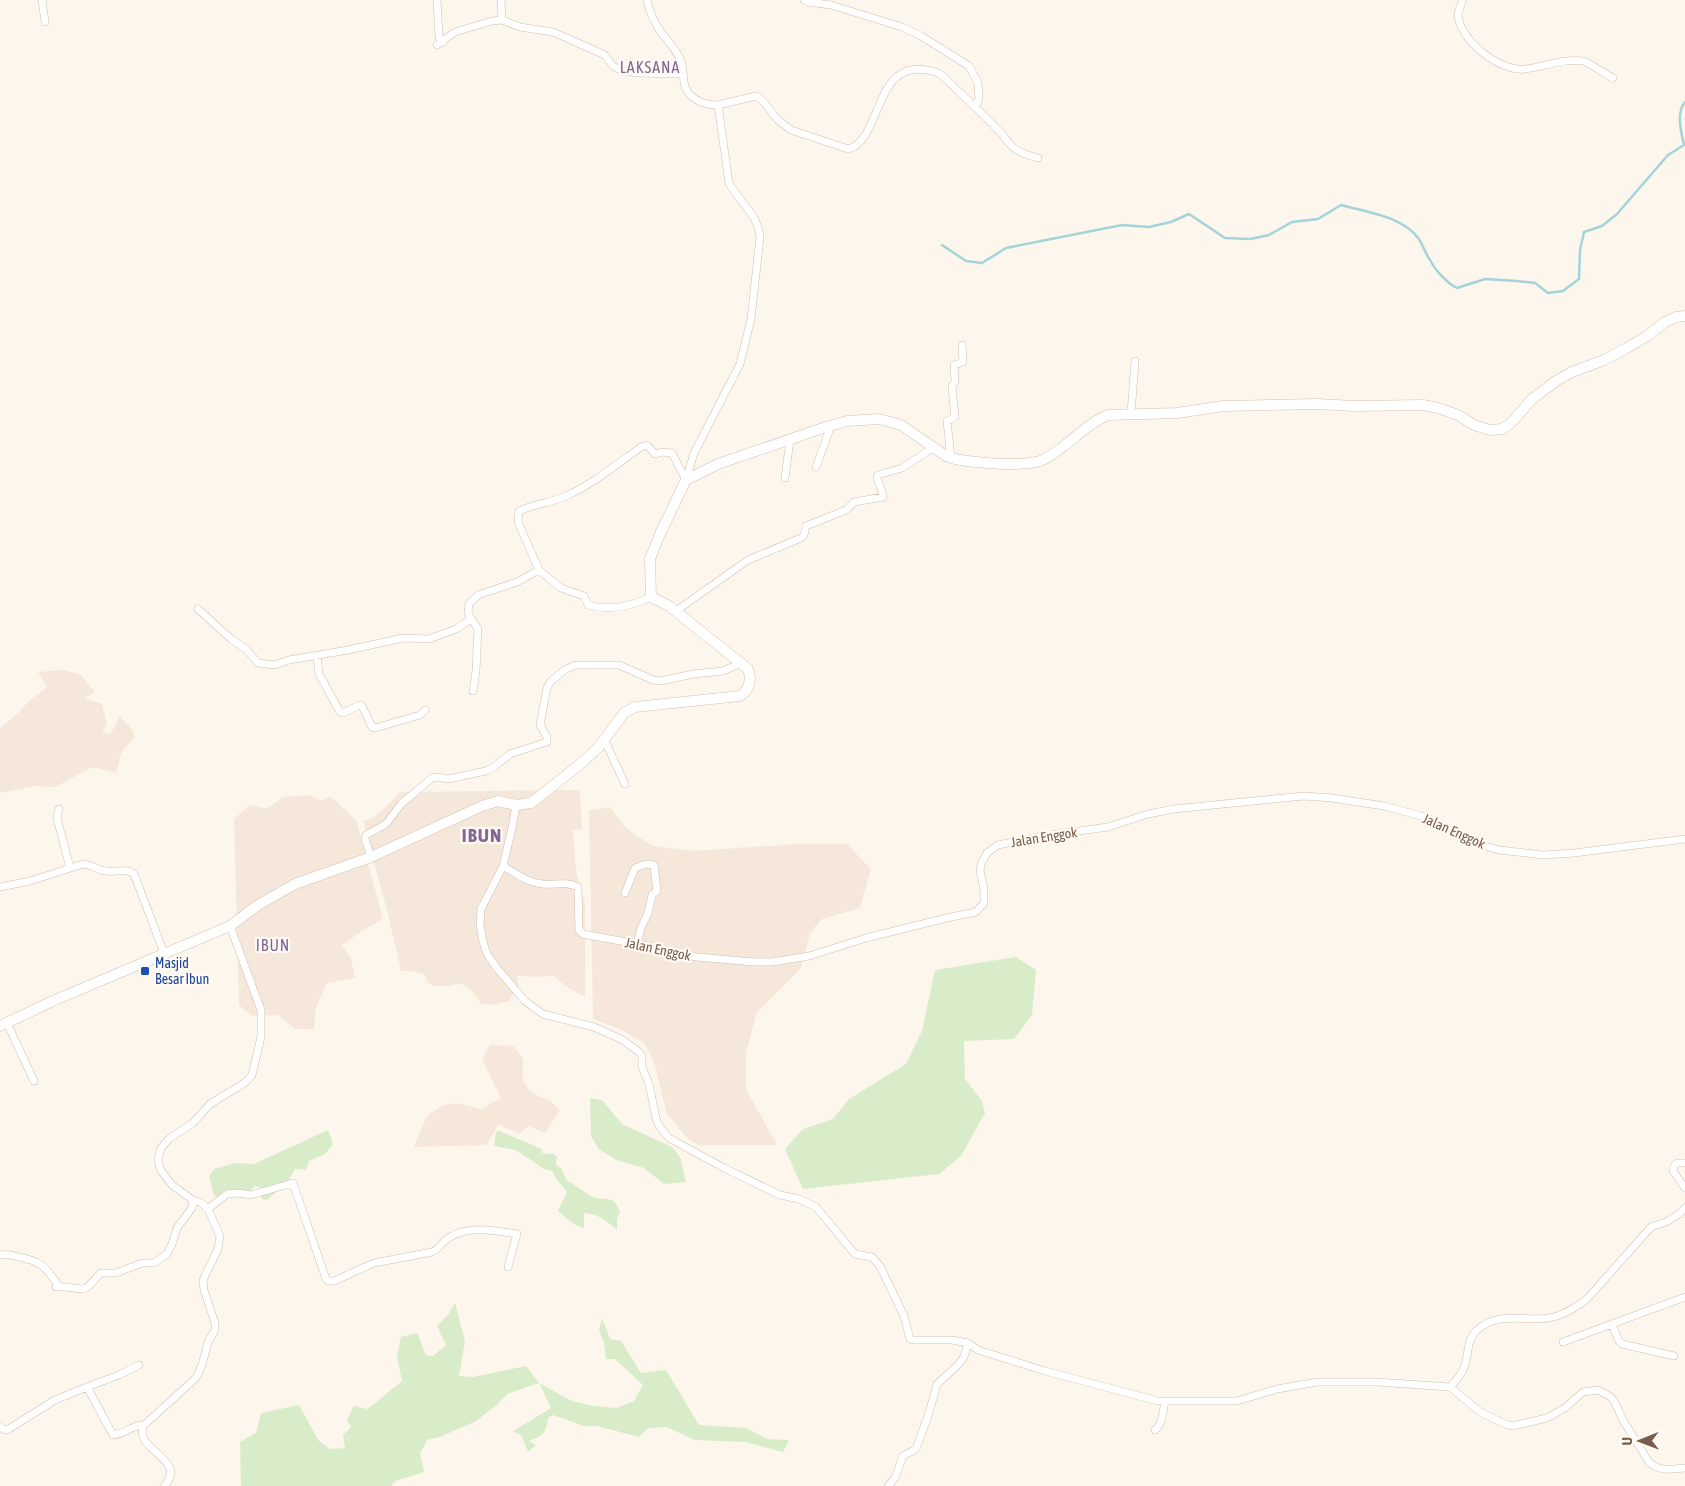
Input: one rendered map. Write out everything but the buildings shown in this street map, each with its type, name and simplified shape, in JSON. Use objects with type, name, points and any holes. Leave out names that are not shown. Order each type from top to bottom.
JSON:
[{"type":"main road","points":[[3,1025],[55,1000],[230,926],[258,905],[295,884],[371,857],[482,806],[498,801],[516,805],[531,803],[598,748],[624,713],[635,706],[740,696],[746,691],[750,680],[748,669],[676,611],[652,597],[650,559],[686,480],[718,464],[831,426],[879,419],[901,425],[933,448],[951,458],[1007,464],[1041,461],[1100,418],[1108,415],[1178,413],[1224,406],[1423,404],[1458,415],[1474,425],[1490,430],[1502,429],[1511,423],[1532,399],[1556,381],[1625,349],[1647,336],[1665,322],[1676,317],[1685,316]]},
{"type":"street","points":[[42,0],[45,22]]},
{"type":"street","points":[[437,0],[440,44],[455,32],[492,21],[502,20],[520,27],[553,32],[605,56],[613,66],[620,70],[638,73],[682,74]]},
{"type":"street","points":[[501,0],[502,20]]},
{"type":"street","points":[[648,0],[657,27],[678,54],[682,65],[685,88],[689,94],[704,104],[718,105],[756,96],[762,100],[777,119],[791,130],[848,149],[861,141],[888,86],[897,76],[905,71],[915,69],[940,74],[975,106],[1015,150],[1038,158]]},
{"type":"street","points":[[804,0],[832,5],[902,27],[921,36],[969,66],[978,83],[979,100],[975,106]]},
{"type":"street","points":[[1462,0],[1458,14],[1468,37],[1490,58],[1504,66],[1523,69],[1554,63],[1584,61],[1613,78]]},
{"type":"street","points":[[686,480],[694,453],[740,364],[751,319],[760,237],[759,227],[754,216],[729,183],[718,105]]},
{"type":"street","points":[[951,458],[947,421],[955,417],[952,387],[955,381],[954,365],[963,362],[962,345]]},
{"type":"street","points":[[1131,414],[1135,361]]},
{"type":"street","points":[[816,467],[831,426]]},
{"type":"street","points":[[785,478],[790,440]]},
{"type":"street","points":[[652,597],[635,604],[618,607],[595,607],[588,605],[584,596],[561,588],[539,570],[518,522],[519,512],[530,506],[566,496],[589,483],[641,447],[647,445],[655,454],[662,452],[672,453],[686,480]]},
{"type":"street","points":[[676,611],[748,560],[803,537],[806,526],[846,510],[854,502],[883,497],[878,475],[902,468],[933,448]]},
{"type":"street","points":[[473,691],[478,628],[468,612],[469,604],[478,595],[517,582],[539,570]]},
{"type":"street","points":[[198,609],[231,639],[246,649],[258,663],[274,665],[289,660],[403,638],[430,639],[456,630],[468,621],[470,617]]},
{"type":"street","points":[[317,656],[319,674],[340,712],[343,713],[360,705],[372,727],[375,728],[420,715],[425,710]]},
{"type":"street","points":[[371,857],[365,839],[366,835],[386,824],[402,803],[428,780],[437,776],[448,779],[486,771],[510,754],[547,742],[547,737],[540,726],[547,688],[551,681],[566,669],[576,665],[617,665],[661,682],[693,674],[723,671],[741,663]]},
{"type":"street","points":[[604,740],[625,784]]},
{"type":"street","name":"Jalan Enggok","points":[[503,866],[537,883],[568,884],[578,887],[580,932],[686,956],[754,962],[790,960],[809,956],[866,938],[951,916],[976,912],[984,903],[981,864],[987,853],[998,845],[1043,836],[1108,827],[1148,814],[1174,809],[1304,796],[1332,798],[1384,806],[1425,817],[1442,825],[1461,838],[1499,850],[1543,855],[1685,839]]},
{"type":"street","points":[[516,805],[503,866],[481,909],[480,924],[483,942],[487,954],[496,967],[525,1001],[543,1014],[594,1027],[614,1035],[640,1053],[656,1118],[659,1126],[669,1138],[777,1194],[787,1198],[799,1199],[816,1207],[855,1254],[872,1257],[880,1266],[904,1316],[910,1339],[952,1340],[968,1343],[978,1350],[1045,1371],[1146,1398],[1165,1401],[1237,1401],[1278,1389],[1318,1382],[1377,1382],[1450,1388],[1480,1412],[1504,1424],[1513,1426],[1547,1418],[1566,1408],[1583,1392],[1598,1390],[1611,1397],[1614,1401],[1624,1422],[1653,1466],[1671,1470],[1685,1468]]},
{"type":"street","points":[[58,809],[57,818],[70,868]]},
{"type":"street","points":[[0,887],[30,881],[88,864],[100,870],[129,870],[134,874],[164,953]]},
{"type":"street","points":[[625,893],[635,868],[646,864],[654,865],[657,891],[652,895],[648,913],[636,944]]},
{"type":"street","points":[[164,1486],[169,1476],[170,1466],[146,1442],[142,1436],[142,1429],[144,1425],[196,1378],[202,1365],[208,1342],[215,1330],[215,1323],[204,1290],[203,1280],[218,1249],[220,1236],[208,1209],[200,1202],[193,1200],[172,1186],[160,1169],[158,1159],[161,1148],[170,1138],[193,1123],[210,1104],[249,1079],[255,1062],[261,1037],[262,1010],[230,926]]},
{"type":"street","points":[[3,1025],[34,1081]]},
{"type":"street","points":[[1685,1163],[1677,1163],[1673,1171],[1685,1187]]},
{"type":"street","points":[[208,1209],[227,1194],[251,1195],[293,1183],[326,1278],[329,1281],[334,1281],[374,1264],[432,1252],[437,1250],[451,1236],[476,1230],[517,1234],[508,1267]]},
{"type":"street","points":[[0,1255],[7,1254],[37,1261],[42,1264],[58,1286],[87,1288],[101,1273],[116,1273],[142,1263],[154,1264],[167,1254],[177,1228],[192,1208],[193,1200]]},
{"type":"street","points":[[1450,1388],[1464,1368],[1469,1340],[1482,1326],[1492,1320],[1514,1317],[1532,1319],[1557,1316],[1577,1307],[1587,1299],[1651,1227],[1666,1222],[1685,1208]]},
{"type":"street","points":[[1563,1342],[1685,1297]]},
{"type":"street","points":[[1612,1324],[1622,1344],[1674,1356]]},
{"type":"street","points":[[888,1486],[895,1478],[903,1456],[916,1449],[930,1412],[937,1384],[961,1361],[968,1343]]},
{"type":"street","points":[[0,1426],[7,1430],[55,1400],[119,1375],[139,1365]]},
{"type":"street","points":[[87,1388],[113,1435],[139,1425],[144,1425]]},
{"type":"street","points":[[1155,1430],[1159,1428],[1165,1401]]},
{"type":"shaded area","points":[[64,670],[81,675],[95,692],[84,698],[102,704],[107,724],[102,731],[110,735],[120,716],[131,728],[135,737],[122,751],[116,773],[93,767],[55,787],[35,786],[0,793],[0,728],[47,687],[38,672]]},
{"type":"shaded area","points":[[580,790],[582,829],[573,830],[576,872],[585,903],[585,997],[567,987],[553,976],[534,977],[517,975],[519,986],[509,1001],[493,1005],[481,1004],[471,990],[460,983],[449,986],[434,986],[427,982],[425,974],[401,971],[363,821],[373,818],[400,792]]},
{"type":"shaded area","points":[[308,795],[323,801],[330,796],[356,820],[383,919],[342,945],[351,959],[355,978],[327,983],[316,1007],[314,1029],[295,1029],[278,1015],[252,1016],[239,1005],[234,819],[250,805],[267,809],[283,797]]},
{"type":"shaded area","points":[[610,807],[626,828],[652,846],[694,851],[797,844],[847,844],[871,869],[860,908],[822,919],[810,934],[801,968],[757,1012],[746,1053],[746,1089],[777,1145],[698,1145],[687,1138],[667,1114],[654,1062],[645,1044],[620,1029],[593,1019],[589,810]]},
{"type":"shaded area","points":[[490,1045],[513,1046],[523,1059],[523,1081],[529,1090],[549,1100],[560,1110],[545,1133],[528,1126],[519,1134],[499,1124],[486,1145],[414,1147],[426,1117],[443,1105],[456,1103],[481,1109],[501,1098],[482,1059]]},
{"type":"green space","points":[[1016,957],[1036,970],[1032,1015],[1014,1039],[964,1041],[965,1079],[982,1101],[985,1113],[961,1156],[939,1174],[803,1189],[785,1149],[803,1129],[833,1119],[849,1099],[906,1064],[922,1031],[935,970]]},
{"type":"green space","points":[[590,1098],[602,1100],[622,1124],[672,1147],[680,1157],[686,1182],[664,1184],[644,1168],[616,1160],[599,1149],[591,1136]]},
{"type":"green space","points":[[328,1130],[333,1144],[325,1154],[309,1161],[306,1170],[295,1169],[287,1183],[267,1200],[262,1199],[260,1187],[255,1186],[246,1196],[235,1191],[217,1197],[214,1195],[209,1176],[214,1169],[235,1163],[254,1164]]},
{"type":"green space","points":[[497,1130],[542,1149],[542,1153],[553,1154],[557,1157],[556,1165],[562,1169],[567,1181],[591,1196],[615,1202],[620,1213],[617,1218],[617,1230],[598,1216],[584,1213],[584,1228],[574,1224],[558,1211],[567,1192],[552,1171],[544,1169],[516,1150],[494,1146]]},
{"type":"green space","points":[[455,1303],[465,1341],[459,1376],[473,1377],[526,1366],[539,1383],[507,1394],[498,1404],[476,1421],[440,1437],[427,1440],[420,1453],[424,1472],[395,1481],[391,1486],[241,1486],[240,1442],[256,1433],[261,1413],[299,1405],[319,1441],[330,1449],[345,1448],[343,1435],[351,1427],[347,1420],[354,1406],[368,1409],[402,1381],[397,1356],[401,1337],[417,1333],[426,1355],[433,1356],[446,1345],[437,1326],[448,1315]]},
{"type":"green space","points":[[602,1318],[610,1339],[621,1341],[641,1373],[666,1370],[699,1425],[746,1428],[767,1439],[789,1440],[783,1452],[745,1442],[694,1440],[667,1427],[648,1428],[639,1437],[597,1426],[584,1426],[553,1415],[548,1418],[543,1433],[529,1441],[536,1445],[528,1452],[521,1435],[513,1431],[551,1408],[539,1383],[572,1401],[593,1406],[616,1408],[634,1401],[643,1385],[615,1359],[606,1359],[604,1343],[599,1330]]},
{"type":"waterway","points":[[942,245],[966,261],[982,263],[1006,248],[1122,225],[1149,227],[1171,222],[1189,214],[1225,238],[1250,239],[1269,235],[1292,222],[1318,219],[1341,205],[1383,216],[1404,225],[1419,239],[1438,272],[1457,288],[1485,279],[1535,283],[1548,293],[1563,291],[1579,279],[1580,250],[1584,232],[1602,226],[1617,214],[1668,155],[1684,145],[1680,117],[1682,106],[1685,102]]},
{"type":"place","name":"Masjid Besar Ibun","points":[[145,971]]},
{"type":"district","name":"LAKSANA","points":[[650,67]]},
{"type":"district","name":"IBUN","points":[[482,835]]},
{"type":"district","name":"IBUN","points":[[273,945]]}]
